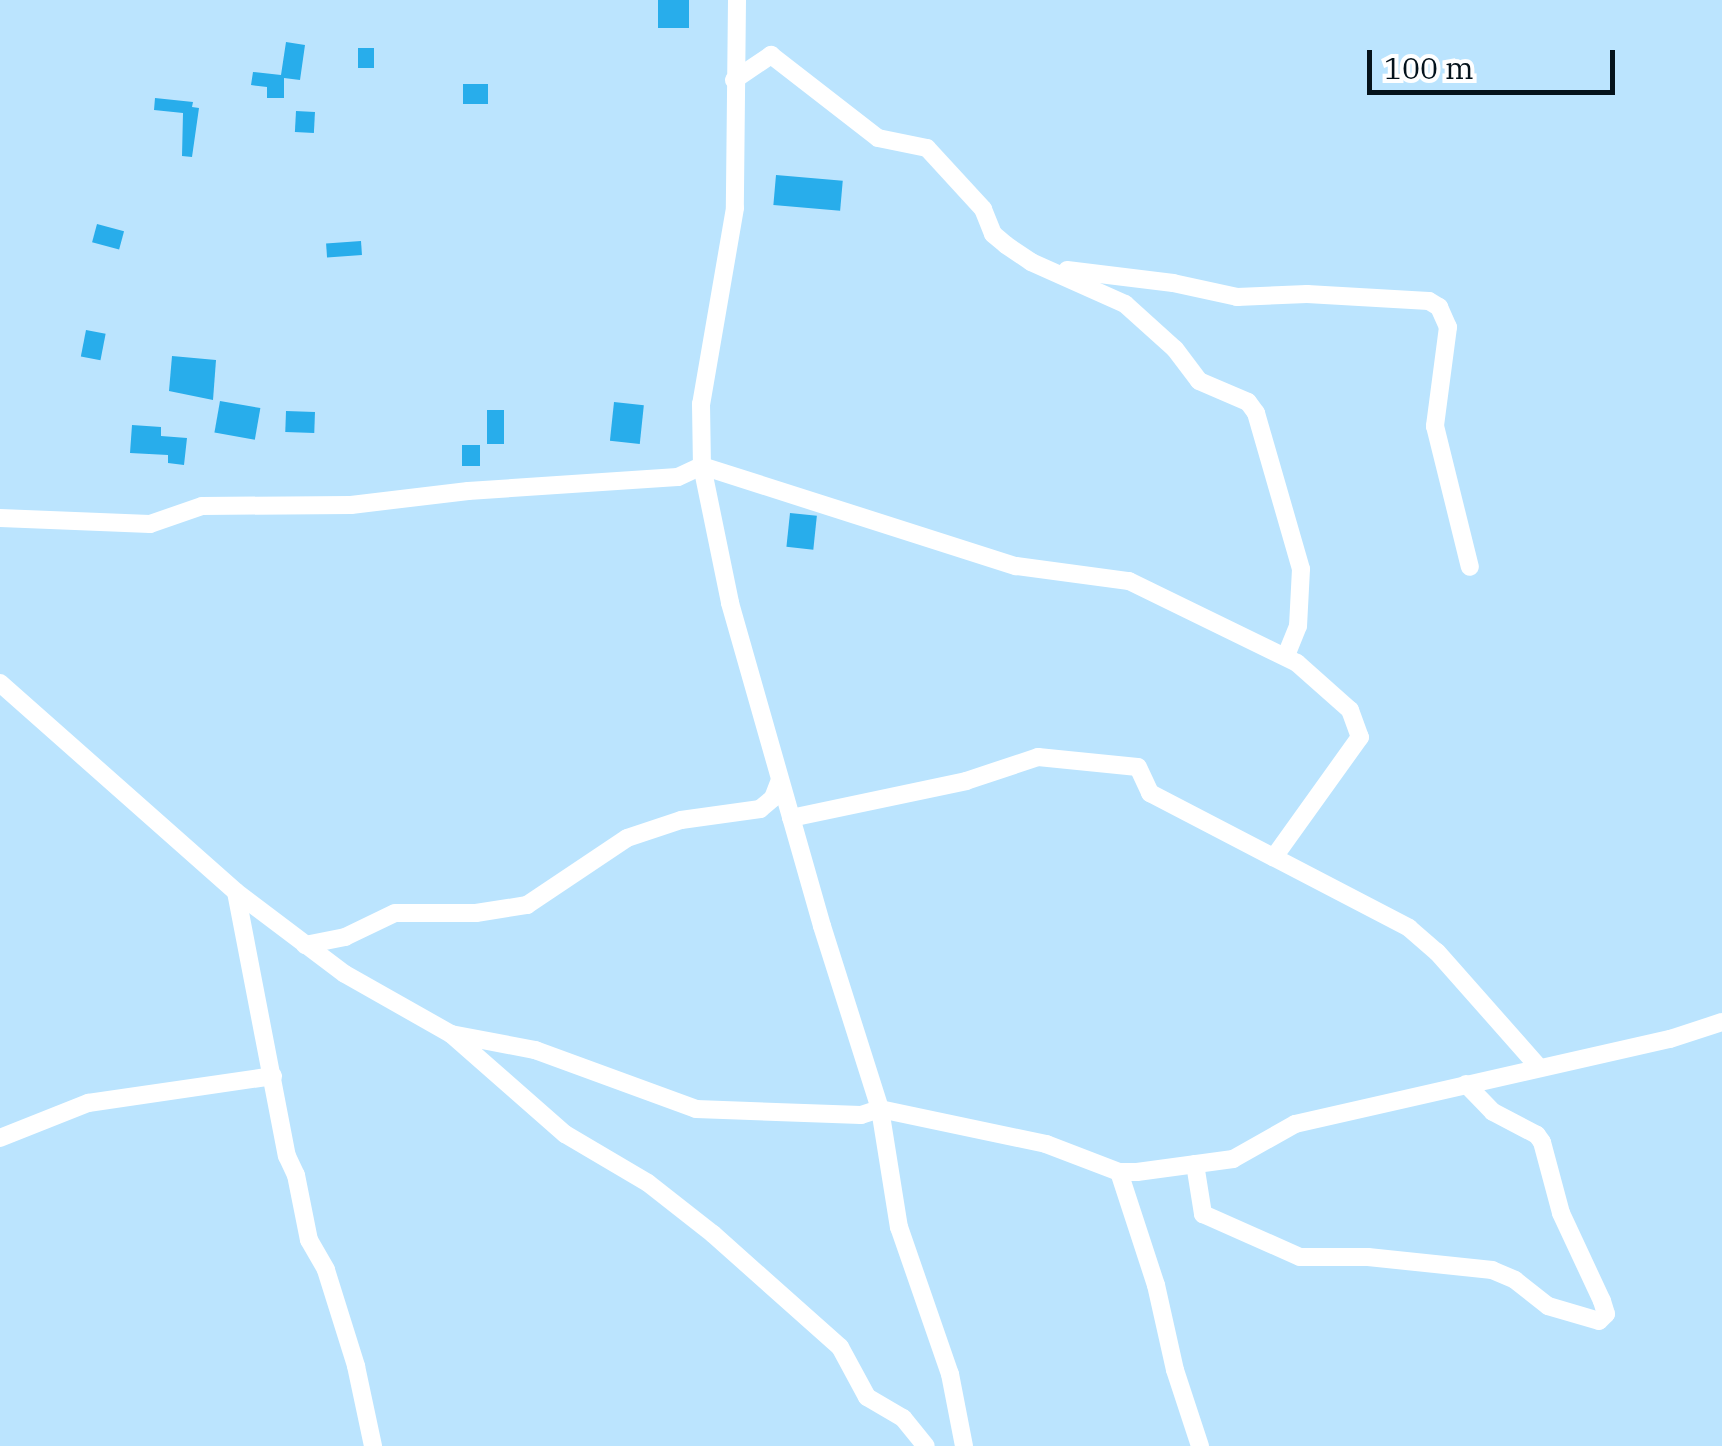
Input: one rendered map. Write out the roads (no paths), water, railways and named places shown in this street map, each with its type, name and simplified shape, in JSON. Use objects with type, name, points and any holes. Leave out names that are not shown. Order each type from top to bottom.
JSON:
[{"type":"street","points":[[737,0],[735,208],[702,404],[702,466],[730,603],[880,1109],[895,1213],[950,1374],[964,1446]]},
{"type":"street","points":[[734,80],[771,55],[878,138],[927,148],[983,209],[993,234],[1041,266],[1125,304],[1174,349],[1199,381],[1238,396],[1256,412],[1301,569],[1298,626],[1286,656]]},
{"type":"street","points":[[1041,266],[1173,283],[1238,296],[1324,295],[1429,301],[1439,307],[1448,327],[1435,426],[1470,567]]},
{"type":"street","points":[[0,518],[150,524],[202,506],[351,505],[468,491],[678,478],[702,466],[1016,566],[1129,581],[1286,656],[1350,710],[1360,737],[1274,857]]},
{"type":"street","points":[[0,683],[236,892],[358,982],[451,1034],[565,1134],[648,1184],[714,1234],[840,1347],[868,1397],[903,1418],[926,1446]]},
{"type":"street","points":[[791,818],[966,781],[1038,757],[1138,766],[1150,792],[1409,928],[1437,952],[1538,1066]]},
{"type":"street","points":[[305,945],[345,937],[396,913],[476,913],[528,904],[627,838],[682,820],[760,809],[772,798],[780,780]]},
{"type":"street","points":[[236,892],[287,1156],[296,1175],[310,1240],[326,1270],[356,1366],[373,1446]]},
{"type":"street","points":[[451,1034],[535,1050],[696,1109],[861,1115],[880,1109],[1046,1144],[1119,1172],[1234,1159],[1256,1150],[1295,1124],[1670,1039],[1722,1022]]},
{"type":"street","points":[[0,1138],[88,1103],[273,1076]]},
{"type":"street","points":[[1196,1164],[1203,1214],[1300,1257],[1368,1257],[1492,1270],[1514,1280],[1548,1306],[1599,1322],[1606,1314],[1602,1301],[1561,1214],[1542,1142],[1537,1135],[1492,1112],[1466,1084]]},
{"type":"street","points":[[1119,1172],[1156,1285],[1175,1370],[1200,1446]]}]
